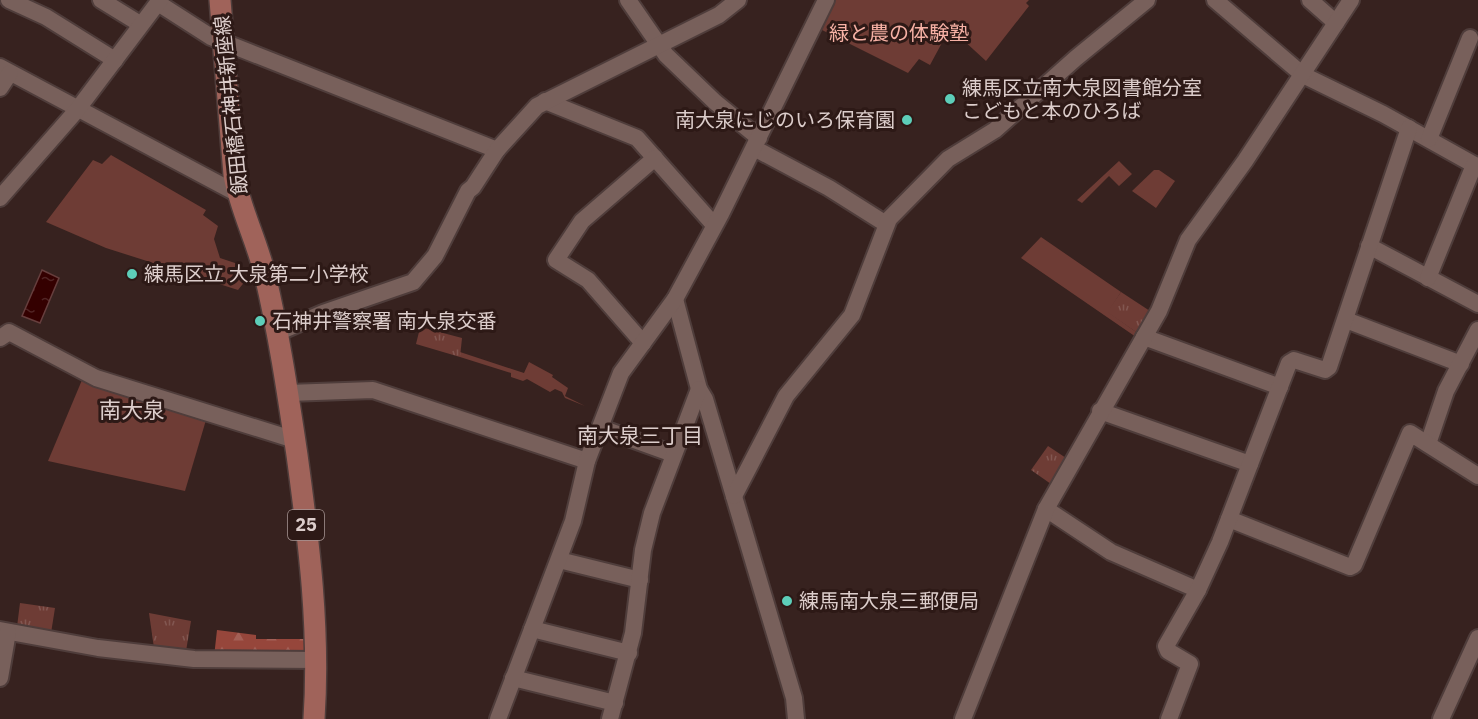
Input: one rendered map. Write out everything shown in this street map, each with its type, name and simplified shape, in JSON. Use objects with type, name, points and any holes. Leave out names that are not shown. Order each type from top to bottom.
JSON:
[{"type":"main road","name":"飯田橋石神井新座線","points":[[220,0],[222,42],[238,194],[257,247],[275,324],[295,440],[311,571],[317,660],[314,719]]},
{"type":"street","points":[[9,0],[14,0],[46,17],[115,60]]},
{"type":"street","points":[[101,0],[140,24]]},
{"type":"street","points":[[628,0],[666,55],[757,143],[886,224]]},
{"type":"street","points":[[275,324],[323,313],[413,282],[435,256],[468,191],[497,150],[516,127],[545,101],[719,15],[738,0]]},
{"type":"street","points":[[498,719],[573,521],[587,461],[621,373],[675,299],[757,143],[826,0]]},
{"type":"street","points":[[734,496],[786,396],[852,315],[886,224],[948,159],[995,130],[1076,58],[1147,0]]},
{"type":"street","points":[[1215,0],[1303,75],[1429,139],[1476,166],[1428,279]]},
{"type":"street","points":[[1310,0],[1336,23]]},
{"type":"street","points":[[963,719],[1046,509],[1159,311],[1188,240],[1303,75],[1351,0]]},
{"type":"street","points":[[0,198],[77,110],[159,1],[222,42],[497,150]]},
{"type":"street","points":[[1429,139],[1471,47]]},
{"type":"street","points":[[0,88],[5,70],[238,194]]},
{"type":"street","points":[[545,101],[637,138],[714,225]]},
{"type":"street","points":[[1169,719],[1190,664],[1166,648],[1198,590],[1291,361],[1328,369],[1408,128]]},
{"type":"street","points":[[643,343],[588,280],[556,260],[582,220],[655,158]]},
{"type":"street","points":[[1369,246],[1478,304]]},
{"type":"street","points":[[675,299],[699,389],[705,399],[794,698],[796,719]]},
{"type":"street","points":[[1346,320],[1461,364]]},
{"type":"street","points":[[1428,444],[1446,391],[1478,330]]},
{"type":"street","points":[[0,338],[9,332],[96,378],[295,440]]},
{"type":"street","points":[[1144,337],[1280,387]]},
{"type":"street","points":[[513,678],[613,711],[629,653],[643,550],[652,513],[699,389]]},
{"type":"street","points":[[288,393],[373,390],[587,461]]},
{"type":"street","points":[[1100,411],[1250,464]]},
{"type":"street","points":[[601,428],[673,454]]},
{"type":"street","points":[[1228,519],[1350,567],[1375,516],[1407,435],[1413,432],[1478,477]]},
{"type":"street","points":[[1046,509],[1111,552],[1198,590]]},
{"type":"street","points":[[559,560],[640,580]]},
{"type":"street","points":[[532,629],[629,653]]},
{"type":"street","points":[[0,678],[4,631],[98,648],[194,659],[317,660]]},
{"type":"street","points":[[1441,719],[1478,638]]},
{"type":"green space","name":"緑と農の体験塾","points":[[834,0],[1029,0],[1026,3],[1029,6],[986,61],[950,28],[930,65],[919,59],[908,73],[822,30]]},
{"type":"green space","points":[[111,155],[206,210],[203,215],[218,226],[214,239],[220,258],[241,265],[246,280],[238,290],[106,248],[46,222],[93,160],[102,164]]},
{"type":"green space","points":[[1119,161],[1132,174],[1119,186],[1109,176],[1082,203],[1077,200]]},
{"type":"green space","points":[[1154,170],[1159,170],[1175,181],[1156,208],[1132,191]]},
{"type":"green space","points":[[1041,237],[1121,292],[1108,312],[1139,334],[1136,337],[1021,258]]},
{"type":"green space","points":[[1121,292],[1153,313],[1139,334],[1107,312]]},
{"type":"green space","points":[[424,328],[462,338],[460,357],[416,344],[419,332]]},
{"type":"green space","points":[[460,352],[524,373],[529,362],[553,375],[552,377],[568,388],[565,396],[585,406],[565,398],[562,392],[555,389],[550,392],[527,379],[523,381],[511,377],[511,373],[460,357]]},
{"type":"green space","points":[[82,380],[206,420],[185,491],[48,461]]},
{"type":"green space","points":[[1048,446],[1066,458],[1051,484],[1031,470]]},
{"type":"green space","points":[[20,603],[55,608],[51,633],[17,627]]},
{"type":"green space","points":[[149,613],[191,621],[186,651],[154,648]]},
{"type":"green space","points":[[217,630],[256,635],[256,639],[306,639],[309,655],[214,657]]},
{"type":"water","points":[[42,270],[59,278],[40,323],[22,316]]},
{"type":"place","name":"練馬区立南大泉図書館分室 こどもと本のひろば","points":[[950,99]]},
{"type":"place","name":"南大泉にじのいろ保育園","points":[[907,120]]},
{"type":"place","name":"練馬区立 大泉第二小学校","points":[[132,274]]},
{"type":"place","name":"石神井警察署 南大泉交番","points":[[260,321]]},
{"type":"place","name":"練馬南大泉三郵便局","points":[[787,601]]},
{"type":"district","name":"南大泉","points":[[132,410]]},
{"type":"district","name":"南大泉三丁目","points":[[640,436]]}]
